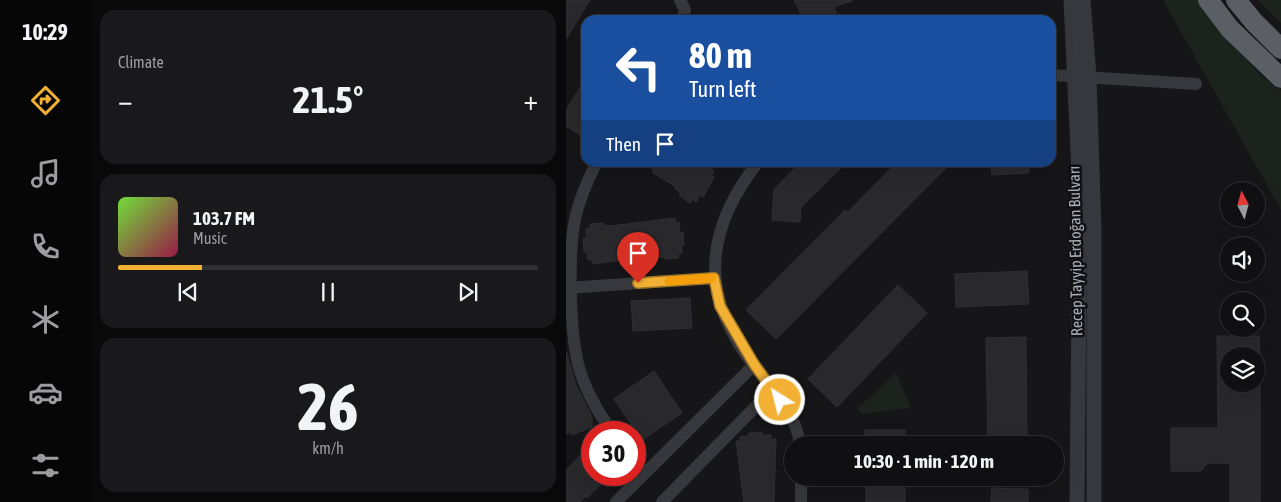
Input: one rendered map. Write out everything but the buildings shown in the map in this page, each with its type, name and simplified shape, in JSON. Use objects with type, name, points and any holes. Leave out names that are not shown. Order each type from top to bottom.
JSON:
[{"type":"highway","points":[[1208,0],[1230,29],[1281,78]]},
{"type":"highway","points":[[1236,0],[1254,22],[1281,49]]},
{"type":"street","points":[[680,0],[685,10],[684,15]]},
{"type":"street","name":"Recep Tayyip Erdoğan Bulvarı","points":[[1071,0],[1082,76],[1094,230],[1094,502]]},
{"type":"street","name":"Recep Tayyip Erdoğan Bulvarı","points":[[1078,502],[1083,0]]},
{"type":"street","points":[[1056,75],[1196,84]]},
{"type":"street","points":[[594,167],[586,185],[573,230],[569,288],[578,364],[582,377],[606,421]]},
{"type":"street","points":[[754,167],[736,193],[721,224],[714,278],[720,306],[754,364],[774,388],[788,410],[797,436]]},
{"type":"street","points":[[569,288],[714,278]]},
{"type":"street","points":[[646,472],[754,364]]},
{"type":"street","points":[[662,502],[774,388]]},
{"type":"street","points":[[616,502],[632,486]]},
{"type":"street","points":[[801,486],[801,502]]},
{"type":"shaded area","points":[[1163,0],[1198,0],[1204,10],[1261,76],[1281,91],[1281,210]]},
{"type":"shaded area","points":[[1258,0],[1281,0],[1281,23]]},
{"type":"shaded area","points":[[896,373],[911,408],[861,414],[858,408]]},
{"type":"slow traffic","points":[[669,281],[712,278]]},
{"type":"route","points":[[638,283],[714,278],[720,306],[735,334],[754,364],[774,388],[780,400]]}]
